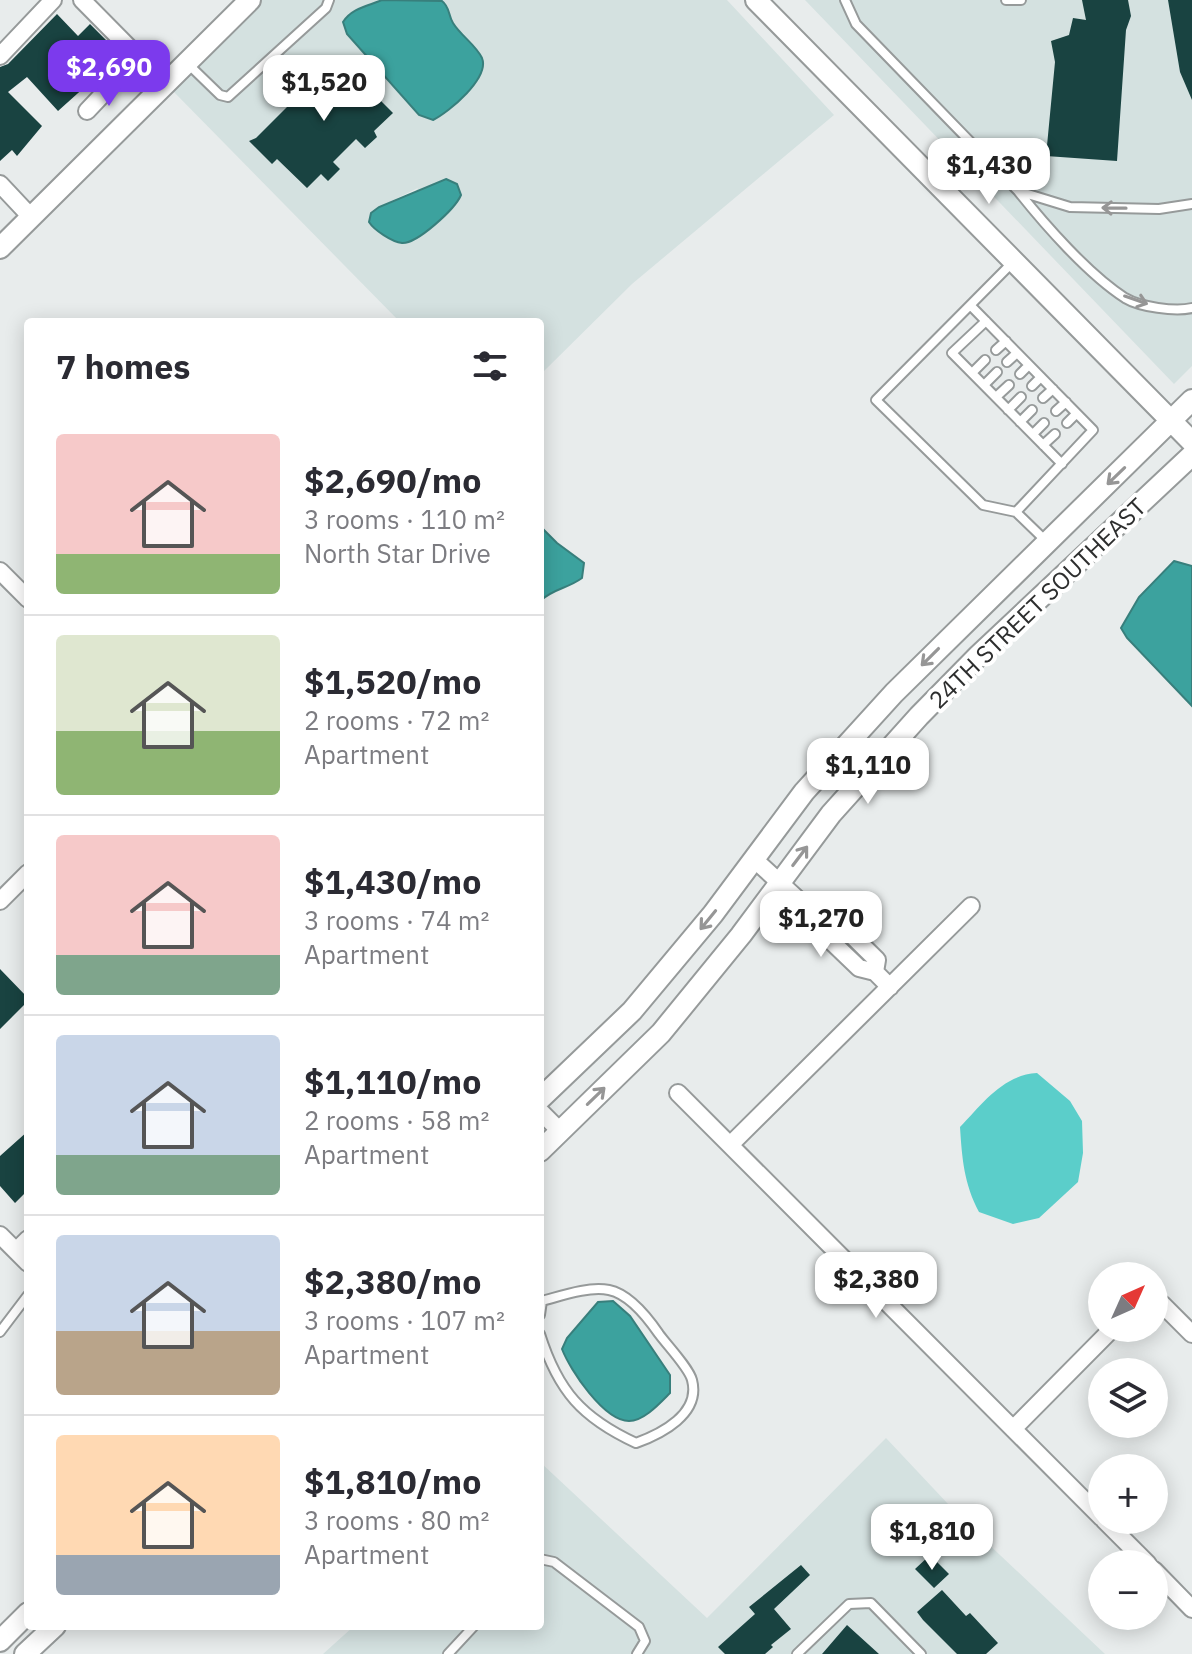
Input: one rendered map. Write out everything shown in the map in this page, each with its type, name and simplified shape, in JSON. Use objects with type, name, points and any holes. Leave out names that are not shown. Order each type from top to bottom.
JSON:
[{"type":"street","points":[[0,56],[53,0]]},
{"type":"street","points":[[82,0],[165,84]]},
{"type":"street","points":[[0,248],[250,0]]},
{"type":"street","points":[[756,0],[1192,442]]},
{"type":"street","points":[[87,111],[138,57]]},
{"type":"street","points":[[0,184],[31,217]]},
{"type":"street","name":"24TH STREET SOUTHEAST","points":[[544,1095],[632,1011],[713,914],[804,792],[894,693],[1192,400]]},
{"type":"street","name":"24TH STREET SOUTHEAST","points":[[544,1147],[661,1033],[741,935],[831,814],[919,716],[979,655],[1192,455]]},
{"type":"street","points":[[0,571],[24,595]]},
{"type":"street","points":[[754,859],[804,905],[823,907],[877,960],[875,972],[890,987]]},
{"type":"street","points":[[0,901],[24,877]]},
{"type":"street","points":[[730,1145],[971,906]]},
{"type":"street","points":[[678,1093],[1088,1504]]},
{"type":"street","points":[[544,1115],[560,1131]]},
{"type":"street","points":[[1168,1310],[1192,1334]]},
{"type":"street","points":[[1013,1429],[1099,1342]]},
{"type":"street","points":[[1118,1534],[1134,1550]]},
{"type":"street","points":[[1168,1584],[1192,1609]]},
{"type":"street","points":[[0,1641],[24,1617]]},
{"type":"street","points":[[25,1654],[51,1630]]},
{"type":"lane","points":[[186,63],[220,95],[228,97],[326,8],[329,0]]},
{"type":"lane","points":[[845,0],[856,24],[1089,268],[1128,300],[1165,309],[1192,308]]},
{"type":"lane","points":[[1006,0],[1021,0]]},
{"type":"lane","points":[[1018,191],[1070,207],[1159,209],[1192,204]]},
{"type":"lane","points":[[1014,261],[876,400],[983,505],[1016,512],[1047,543]]},
{"type":"lane","points":[[971,306],[1093,430],[1016,512]]},
{"type":"lane","points":[[986,321],[952,353],[1062,464]]},
{"type":"lane","points":[[996,350],[1006,341]]},
{"type":"lane","points":[[1007,362],[1017,353]]},
{"type":"lane","points":[[972,373],[985,360]]},
{"type":"lane","points":[[1020,374],[1029,365]]},
{"type":"lane","points":[[984,385],[997,372]]},
{"type":"lane","points":[[1032,386],[1041,377]]},
{"type":"lane","points":[[996,397],[1009,385]]},
{"type":"lane","points":[[1043,398],[1053,389]]},
{"type":"lane","points":[[1008,410],[1021,397]]},
{"type":"lane","points":[[1056,411],[1066,402]]},
{"type":"lane","points":[[1020,422],[1032,410]]},
{"type":"lane","points":[[1067,423],[1076,414]]},
{"type":"lane","points":[[1033,434],[1044,423]]},
{"type":"lane","points":[[1043,445],[1055,434]]},
{"type":"lane","points":[[544,1300],[610,1290],[630,1301],[654,1327],[692,1379],[691,1400],[676,1424],[636,1443],[606,1429],[581,1409],[551,1368],[544,1346]]},
{"type":"lane","points":[[0,1332],[24,1300]]},
{"type":"lane","points":[[0,1315],[7,1323]]},
{"type":"lane","points":[[544,1560],[554,1562],[639,1627],[645,1641],[637,1654]]},
{"type":"lane","points":[[797,1654],[849,1604],[871,1603],[921,1654]]},
{"type":"lane","points":[[448,1654],[470,1630]]},
{"type":"shaded area","points":[[261,0],[382,0],[377,2],[353,42],[441,116],[479,80],[478,52],[453,23],[442,1],[426,0],[727,0],[834,115],[632,284],[544,371],[544,318],[396,318],[171,89]],"holes":[[[418,188],[383,233],[373,228],[379,207]]]},
{"type":"shaded area","points":[[382,0],[442,1],[456,28],[482,58],[483,66],[474,84],[449,110],[433,120],[419,115],[347,34],[343,22],[347,17]]},
{"type":"shaded area","points":[[805,0],[1192,0],[1192,366],[1174,384]]},
{"type":"shaded area","points":[[446,179],[457,184],[461,195],[444,217],[417,238],[398,242],[369,222],[371,213],[379,207]]},
{"type":"shaded area","points":[[544,530],[584,563],[582,578],[544,598]]},
{"type":"shaded area","points":[[1174,561],[1192,566],[1192,706],[1121,628],[1139,597]]},
{"type":"shaded area","points":[[1037,1073],[1070,1101],[1082,1121],[1083,1153],[1078,1182],[1039,1218],[1013,1224],[979,1212],[967,1181],[960,1127],[1004,1085]]},
{"type":"shaded area","points":[[613,1301],[630,1316],[670,1375],[670,1393],[651,1411],[629,1421],[619,1419],[599,1404],[580,1381],[562,1349],[567,1338],[598,1302]]},
{"type":"shaded area","points":[[886,1438],[965,1522],[1105,1654],[323,1654],[350,1630],[544,1630],[544,1466],[707,1618]]},
{"type":"building","points":[[1082,0],[1128,0],[1131,16],[1126,30],[1117,161],[1046,156],[1055,62],[1051,41],[1069,35],[1073,18],[1086,20]]},
{"type":"building","points":[[1168,0],[1192,0],[1192,100],[1180,72]]},
{"type":"building","points":[[57,14],[78,36],[90,24],[110,44],[79,75],[87,85],[58,111],[27,77],[8,92],[42,126],[17,156],[12,150],[0,161],[0,67],[8,64]]},
{"type":"building","points":[[332,63],[341,73],[352,63],[382,93],[377,97],[393,113],[374,131],[377,137],[365,148],[356,139],[333,162],[340,169],[328,181],[321,174],[307,188],[277,159],[272,164],[249,141],[256,138],[310,84],[305,79],[316,68],[321,73]]},
{"type":"building","points":[[0,969],[24,994],[24,1005],[0,1029]]},
{"type":"building","points":[[24,1135],[24,1194],[15,1203],[0,1186],[0,1156]]},
{"type":"building","points":[[930,1555],[949,1574],[934,1588],[915,1569]]},
{"type":"building","points":[[801,1565],[810,1575],[774,1609],[791,1629],[765,1654],[725,1654],[718,1647],[755,1614],[749,1607]]},
{"type":"building","points":[[942,1590],[966,1616],[970,1613],[998,1643],[986,1654],[957,1654],[917,1612]]},
{"type":"building","points":[[847,1625],[879,1654],[822,1654]]}]
